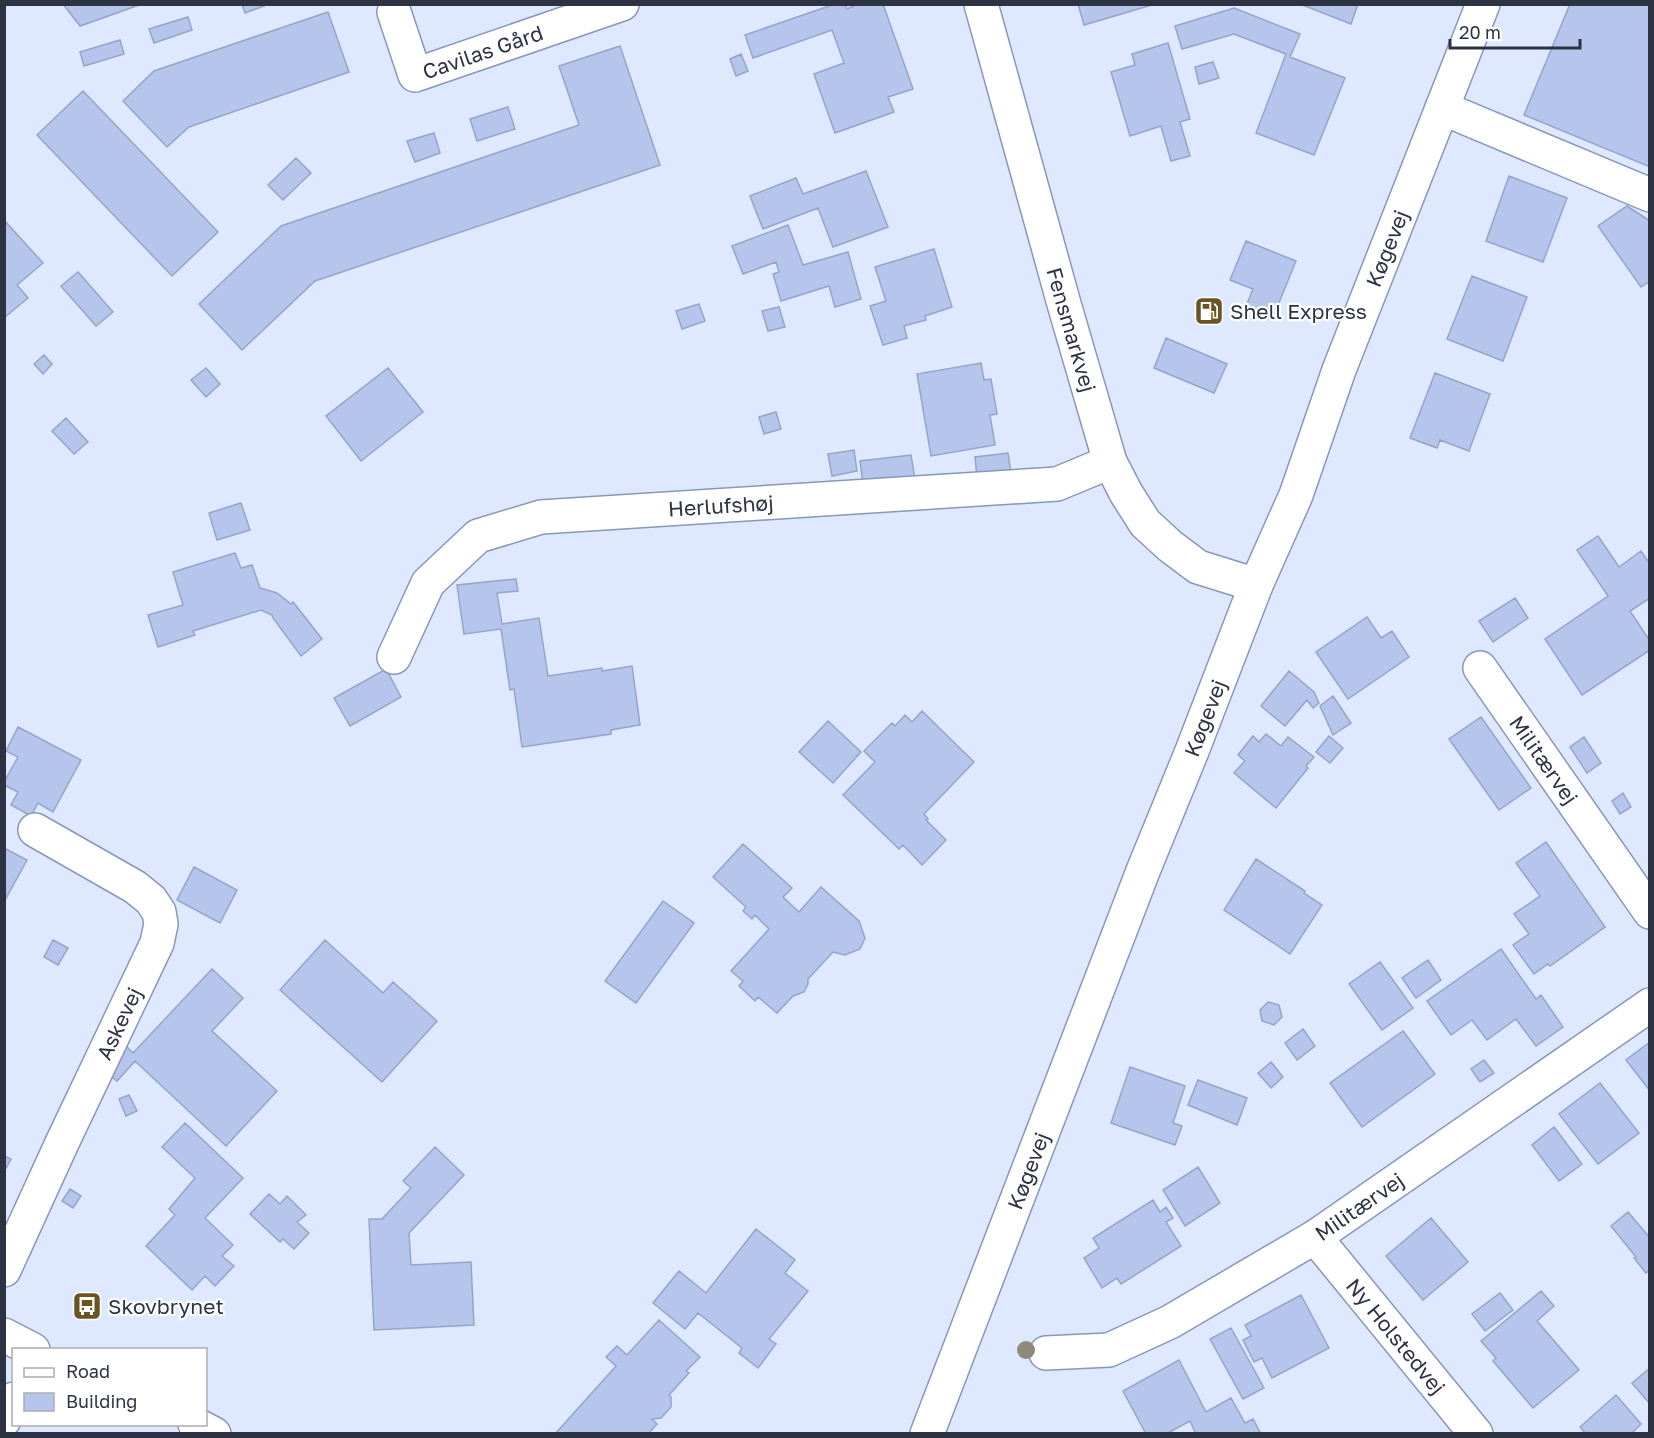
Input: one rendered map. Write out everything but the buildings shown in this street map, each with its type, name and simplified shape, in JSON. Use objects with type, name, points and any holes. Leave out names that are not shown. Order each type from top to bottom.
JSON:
[{"type":"street","name":"Cavilas Gård","points":[[394,12],[415,75],[577,12],[622,4]]},
{"type":"street","name":"Fensmarkvej","points":[[981,4],[1110,462],[1125,494],[1145,523],[1198,567],[1256,585]]},
{"type":"street","name":"Køgevej","points":[[927,1434],[1143,872],[1197,740],[1256,585],[1296,495],[1339,370],[1483,4]]},
{"type":"street","points":[[1442,108],[1650,195]]},
{"type":"street","name":"Herlufshøj","points":[[394,657],[428,583],[478,536],[541,517],[1057,484],[1110,462]]},
{"type":"street","name":"Militærvej","points":[[1480,669],[1650,912]]},
{"type":"street","name":"Askevej","points":[[4,1270],[157,943],[161,924],[159,912],[151,900],[135,887],[35,830]]},
{"type":"street","name":"Militærvej","points":[[1046,1353],[1109,1350],[1170,1322],[1315,1237],[1650,1005]]},
{"type":"street","name":"Ny Holstedvej","points":[[1315,1237],[1476,1434]]},
{"type":"street","points":[[4,1335],[29,1348]]},
{"type":"street","points":[[4,1420],[12,1404]]},
{"type":"street","points":[[197,1426],[214,1434]]},
{"type":"place","name":"Shell Express","points":[[1209,311]]},
{"type":"place","name":"Skovbrynet","points":[[87,1306]]}]
